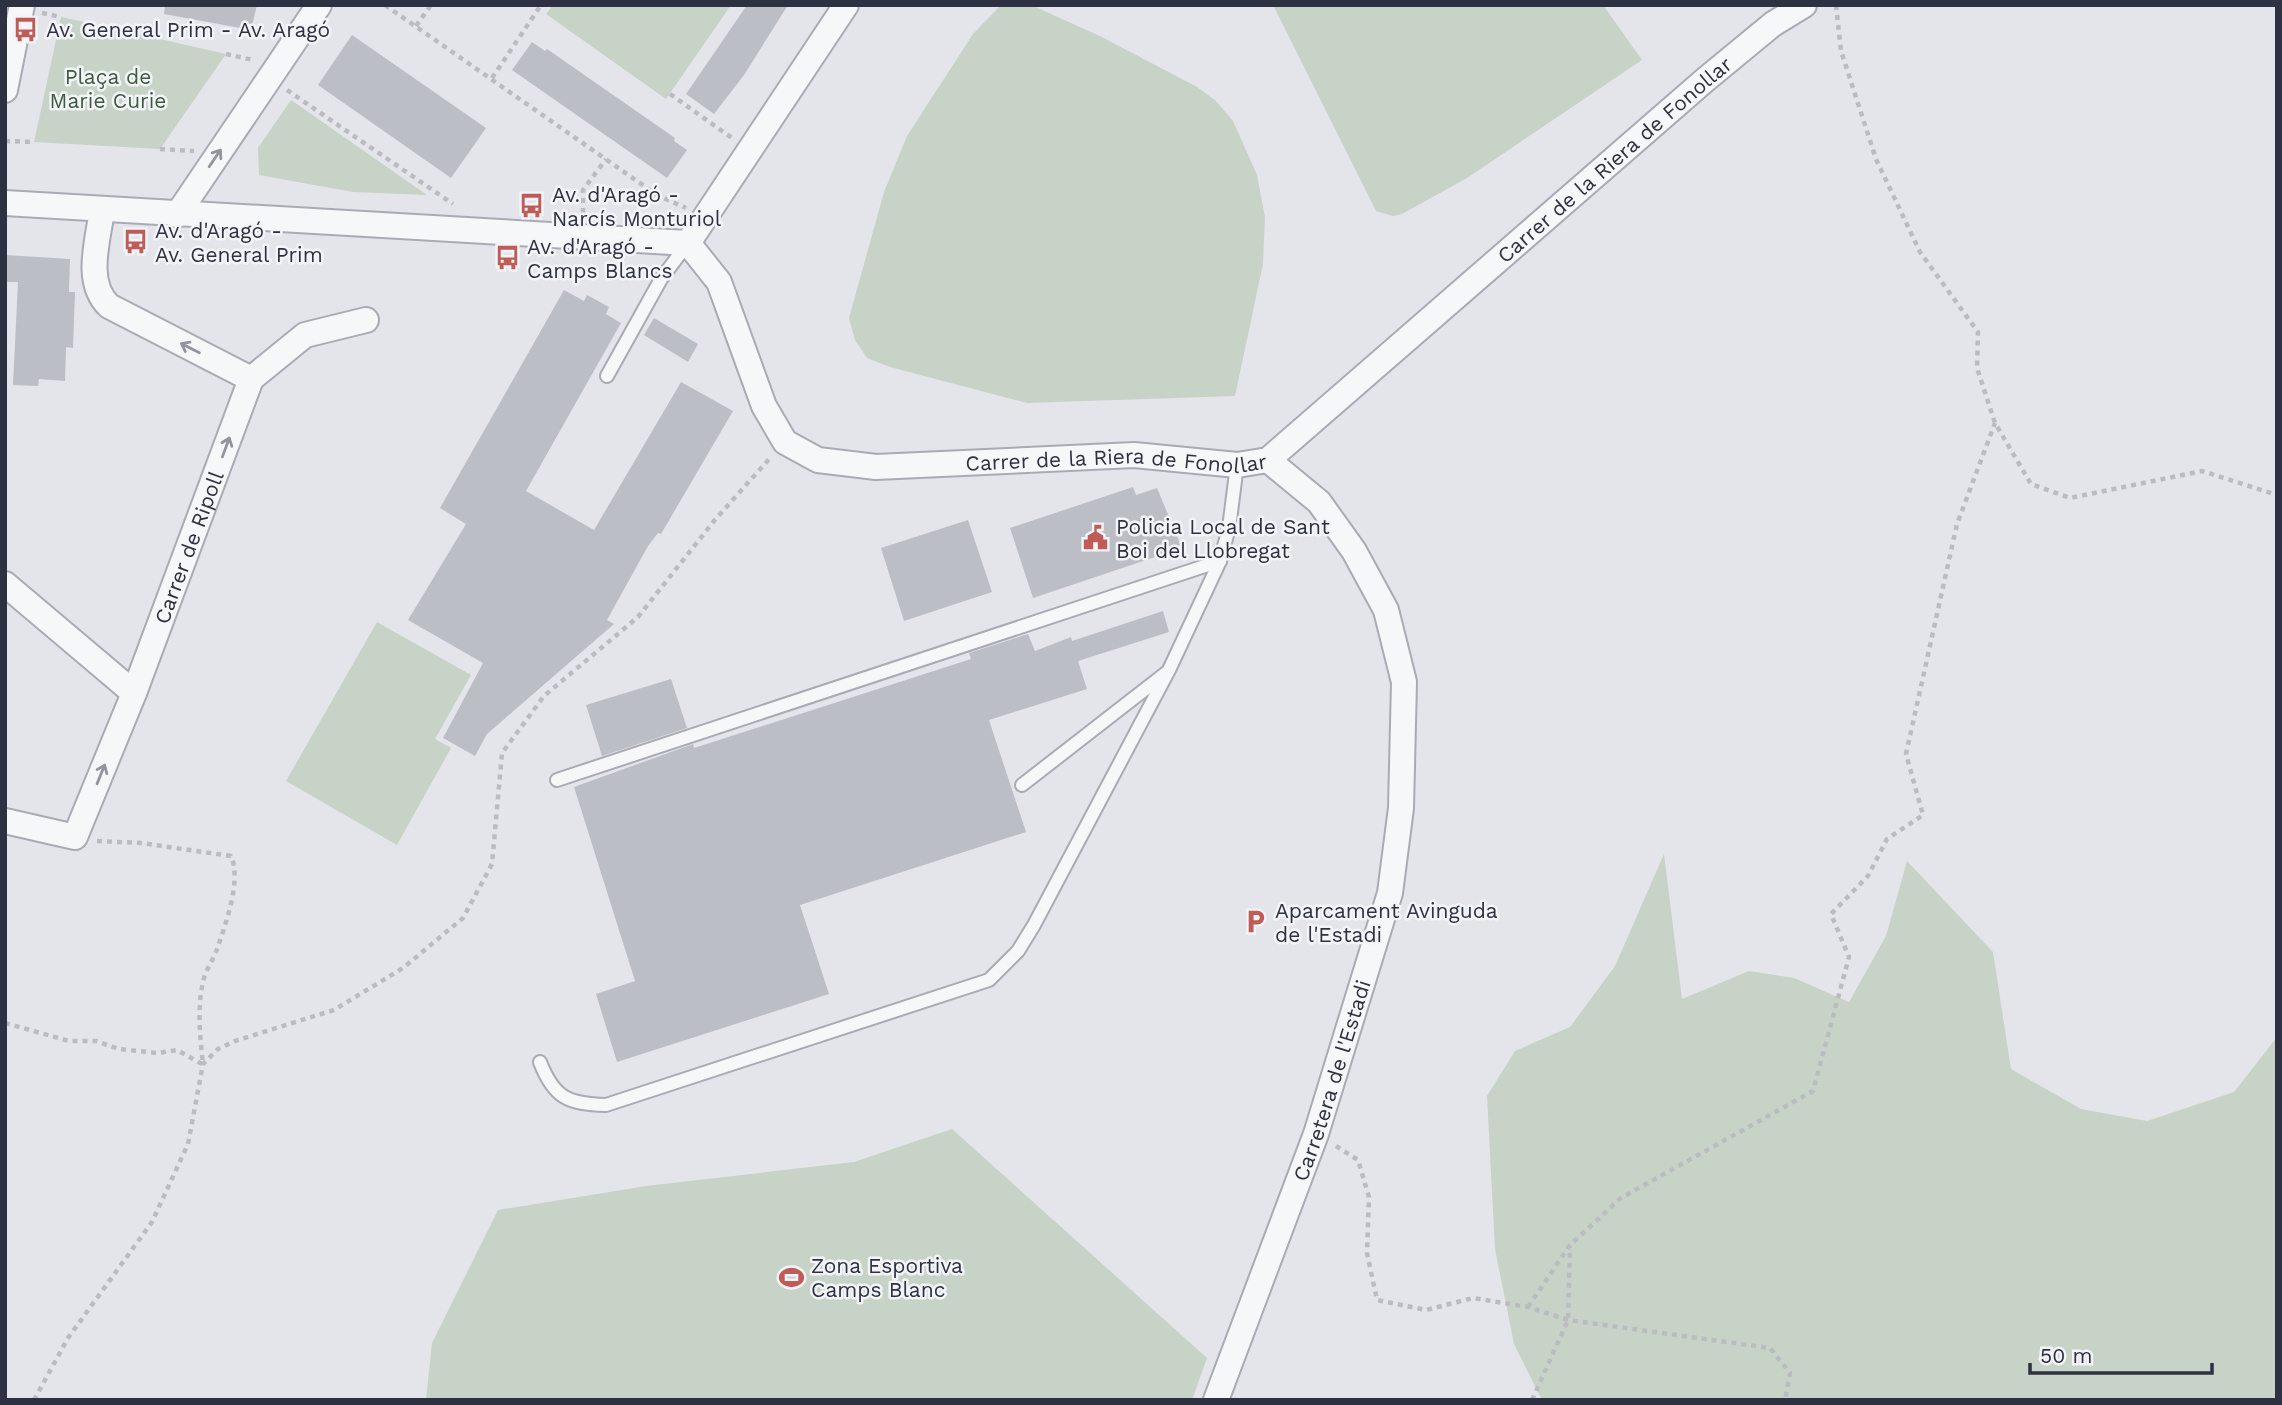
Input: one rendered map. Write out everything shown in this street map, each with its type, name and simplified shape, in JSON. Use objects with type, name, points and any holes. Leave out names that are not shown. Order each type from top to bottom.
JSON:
[{"type":"street","points":[[5,90],[22,5]]},
{"type":"street","points":[[177,215],[319,5]]},
{"type":"street","points":[[688,243],[846,5]]},
{"type":"street","name":"Carrer de la Riera de Fonollar","points":[[785,442],[818,460],[876,467],[1134,455],[1237,464],[1268,460],[1705,80],[1773,24],[1804,5]]},
{"type":"street","points":[[5,203],[688,243],[719,282],[764,406],[785,442]]},
{"type":"street","points":[[102,210],[95,263],[95,286],[102,300],[251,379],[305,335],[366,320]]},
{"type":"street","name":"Carrer de Ripoll","points":[[75,837],[134,693],[251,379]]},
{"type":"street","name":"Carretera de l'Estadi","points":[[1216,1400],[1317,1134],[1390,893],[1401,808],[1404,682],[1386,610],[1354,551],[1319,502],[1268,460]]},
{"type":"street","points":[[5,584],[134,693]]},
{"type":"street","points":[[5,821],[75,837]]},
{"type":"lane","points":[[607,376],[662,279],[688,243]]},
{"type":"lane","points":[[540,1062],[552,1089],[566,1099],[584,1104],[606,1105],[989,980],[1018,951],[1034,925],[1169,670],[1220,561],[1229,528],[1237,464]]},
{"type":"lane","points":[[557,780],[1220,561]]},
{"type":"lane","points":[[1023,785],[1169,670]]},
{"type":"path","points":[[385,5],[657,195],[705,217]]},
{"type":"path","points":[[416,26],[431,5]]},
{"type":"path","points":[[1836,5],[1841,51],[1876,159],[1920,252],[1978,332],[1977,368],[1994,423],[2031,484],[2070,498],[2202,471],[2277,495]]},
{"type":"path","points":[[492,78],[539,7],[546,14]]},
{"type":"path","points":[[284,88],[462,210]]},
{"type":"path","points":[[670,94],[750,150]]},
{"type":"path","points":[[5,141],[34,142]]},
{"type":"path","points":[[583,205],[583,190],[606,159]]},
{"type":"path","points":[[1528,1307],[1570,1245],[1621,1198],[1813,1091],[1849,957],[1831,914],[1868,876],[1887,839],[1923,815],[1906,754],[1956,524],[1994,423]]},
{"type":"path","points":[[203,1064],[218,1049],[235,1041],[334,1010],[403,968],[463,918],[492,864],[502,753],[544,696],[638,617],[714,521],[785,442]]},
{"type":"path","points":[[34,1400],[68,1338],[152,1222],[188,1144],[203,1064],[199,1025],[203,980],[216,952],[231,896],[235,864],[231,856],[75,837]]},
{"type":"path","points":[[5,1023],[69,1041],[96,1041],[119,1049],[157,1053],[177,1050],[203,1064]]},
{"type":"path","points":[[1317,1134],[1358,1160],[1368,1196],[1367,1253],[1377,1300],[1426,1310],[1473,1298],[1528,1307],[1567,1320],[1770,1348],[1790,1373],[1784,1400]]},
{"type":"path","points":[[1532,1400],[1567,1320],[1570,1245]]},
{"type":"green space","points":[[553,5],[731,5],[666,99],[546,14]]},
{"type":"green space","points":[[1001,5],[1031,5],[1102,37],[1197,87],[1215,100],[1233,121],[1257,175],[1265,217],[1263,264],[1235,396],[1027,403],[890,367],[867,358],[855,340],[849,318],[884,192],[907,136],[973,34]]},
{"type":"green space","points":[[1273,5],[1603,5],[1642,60],[1467,178],[1402,214],[1393,216],[1376,211]]},
{"type":"green space","name":"Plaça de Marie Curie","points":[[61,17],[226,54],[160,149],[34,142]]},
{"type":"green space","points":[[291,100],[427,195],[353,192],[259,175],[258,148]]},
{"type":"green space","points":[[377,622],[471,675],[435,739],[451,748],[397,845],[286,781]]},
{"type":"green space","points":[[1664,854],[1682,999],[1749,971],[1794,978],[1849,1002],[1886,936],[1907,861],[1993,952],[2011,1069],[2081,1109],[2147,1121],[2234,1092],[2277,1037],[2277,1400],[1542,1400],[1514,1344],[1495,1249],[1487,1096],[1515,1051],[1570,1027],[1615,966]]},
{"type":"green space","name":"Zona Esportiva Camps Blanc","points":[[952,1129],[1207,1358],[1192,1400],[426,1400],[432,1343],[498,1210],[646,1186],[854,1162]]},
{"type":"building","points":[[165,5],[257,5],[251,30],[164,14]]},
{"type":"building","points":[[747,5],[788,5],[744,75],[714,114],[686,94]]},
{"type":"building","points":[[352,35],[486,128],[451,178],[318,85]]},
{"type":"building","points":[[532,42],[545,51],[547,49],[675,138],[674,141],[687,150],[667,178],[512,70]]},
{"type":"building","points":[[5,255],[70,259],[69,292],[75,292],[73,348],[66,347],[65,381],[39,379],[38,386],[13,385],[18,282],[5,282]]},
{"type":"building","points":[[564,290],[584,301],[587,295],[609,307],[606,314],[621,323],[526,491],[594,530],[681,382],[733,411],[661,534],[658,533],[648,546],[607,620],[614,624],[487,734],[475,756],[443,738],[483,663],[408,620],[466,524],[440,508]]},
{"type":"building","points":[[654,318],[698,344],[688,362],[644,335]]},
{"type":"building","name":"Policia Local de Sant Boi del Llobregat","points":[[1133,487],[1136,495],[1157,488],[1182,548],[1033,598],[1010,528]]},
{"type":"building","points":[[968,520],[992,592],[904,621],[881,548]]},
{"type":"building","points":[[1163,611],[1169,632],[1078,661],[1087,689],[989,720],[1026,832],[800,905],[829,994],[617,1062],[596,994],[635,981],[574,787],[693,744],[694,748],[971,659],[969,653],[1028,634],[1035,651],[1071,637],[1072,641]]},
{"type":"building","points":[[671,679],[687,728],[602,756],[586,705]]},
{"type":"place","name":"Av. General Prim - Av. Aragó","points":[[26,29]]},
{"type":"place","name":"Av. d'Aragó - Narcís Monturiol","points":[[532,206]]},
{"type":"place","name":"Av. d'Aragó - Av. General Prim","points":[[135,242]]},
{"type":"place","name":"Av. d'Aragó - Camps Blancs","points":[[507,258]]},
{"type":"place","name":"Policia Local de Sant Boi del Llobregat","points":[[1096,538]]},
{"type":"place","name":"Aparcament Avinguda de l'Estadi","points":[[1255,922]]},
{"type":"place","name":"Zona Esportiva Camps Blanc","points":[[791,1277]]}]
